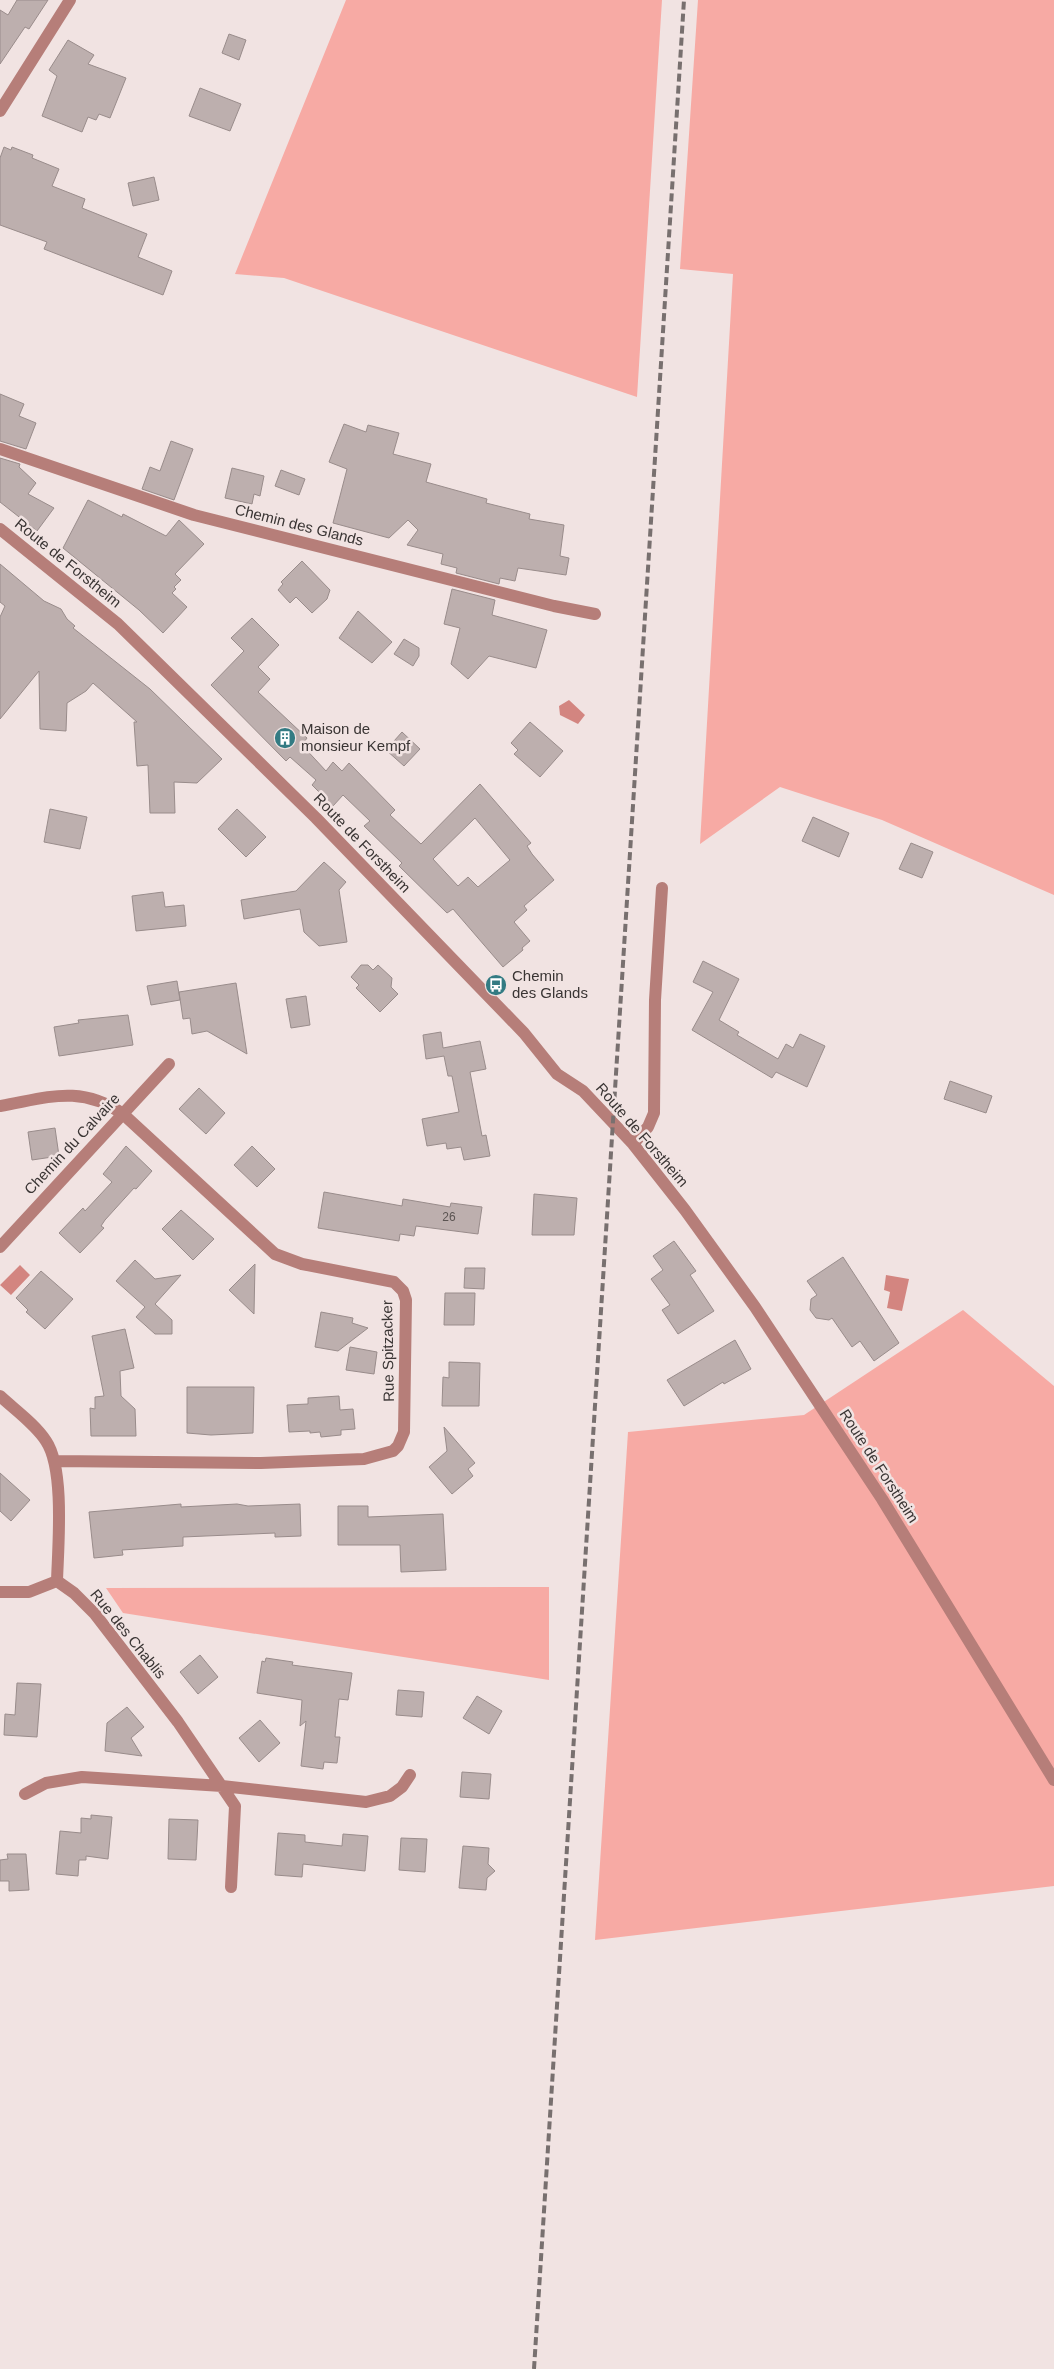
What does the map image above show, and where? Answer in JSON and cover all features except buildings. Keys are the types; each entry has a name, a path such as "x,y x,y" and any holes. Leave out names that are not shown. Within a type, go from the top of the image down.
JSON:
{"street":[{"path":"0,111 70,0"},
{"name":"Chemin des Glands","path":"0,449 194,515 554,606 595,614"},
{"name":"Route de Forstheim","path":"0,529 125,631 322,825 520,1029 557,1074 583,1091 633,1144 686,1210 755,1307 871,1482 997,1684 1054,1780"},
{"path":"633,1144 648,1127 654,1113 655,1000 662,888"},
{"name":"Chemin du Calvaire","path":"0,1247 169,1064"},
{"name":"Rue Spitzacker","path":"0,1106 77,1095 100,1100 123,1114 275,1254 302,1264 387,1280 399,1286 403,1292 407,1309 404,1432 398,1446 393,1451 364,1459 261,1463 54,1460"},
{"path":"0,1396 42,1435 52,1451 58,1519 57,1581 28,1592 0,1592"},
{"name":"Rue des Chablis","path":"57,1581 74,1593 95,1614 178,1722 235,1806 231,1886"},
{"path":"25,1794 46,1783 66,1778 82,1777 222,1786 366,1802 390,1796 402,1787 410,1774"}],"shaded area":[{"path":"346,0 662,0 637,397 284,278 235,274"},
{"path":"698,0 1054,0 1054,895 882,820 780,787 700,844 733,274 680,269"},
{"path":"569,700 585,715 578,724 560,715 559,706"},
{"path":"20,1265 30,1275 11,1295 0,1285"},
{"path":"886,1275 909,1279 902,1311 887,1308 890,1292 884,1290"},
{"path":"963,1310 1054,1386 1054,1886 595,1940 628,1432 804,1415"},
{"path":"549,1587 549,1680 123,1613 106,1588"}],"railway":[{"path":"534,2369 684,0"}],"place":[{"name":"Maison de monsieur Kempf","path":"285,738"},
{"name":"Chemin des Glands","path":"496,985"}]}
